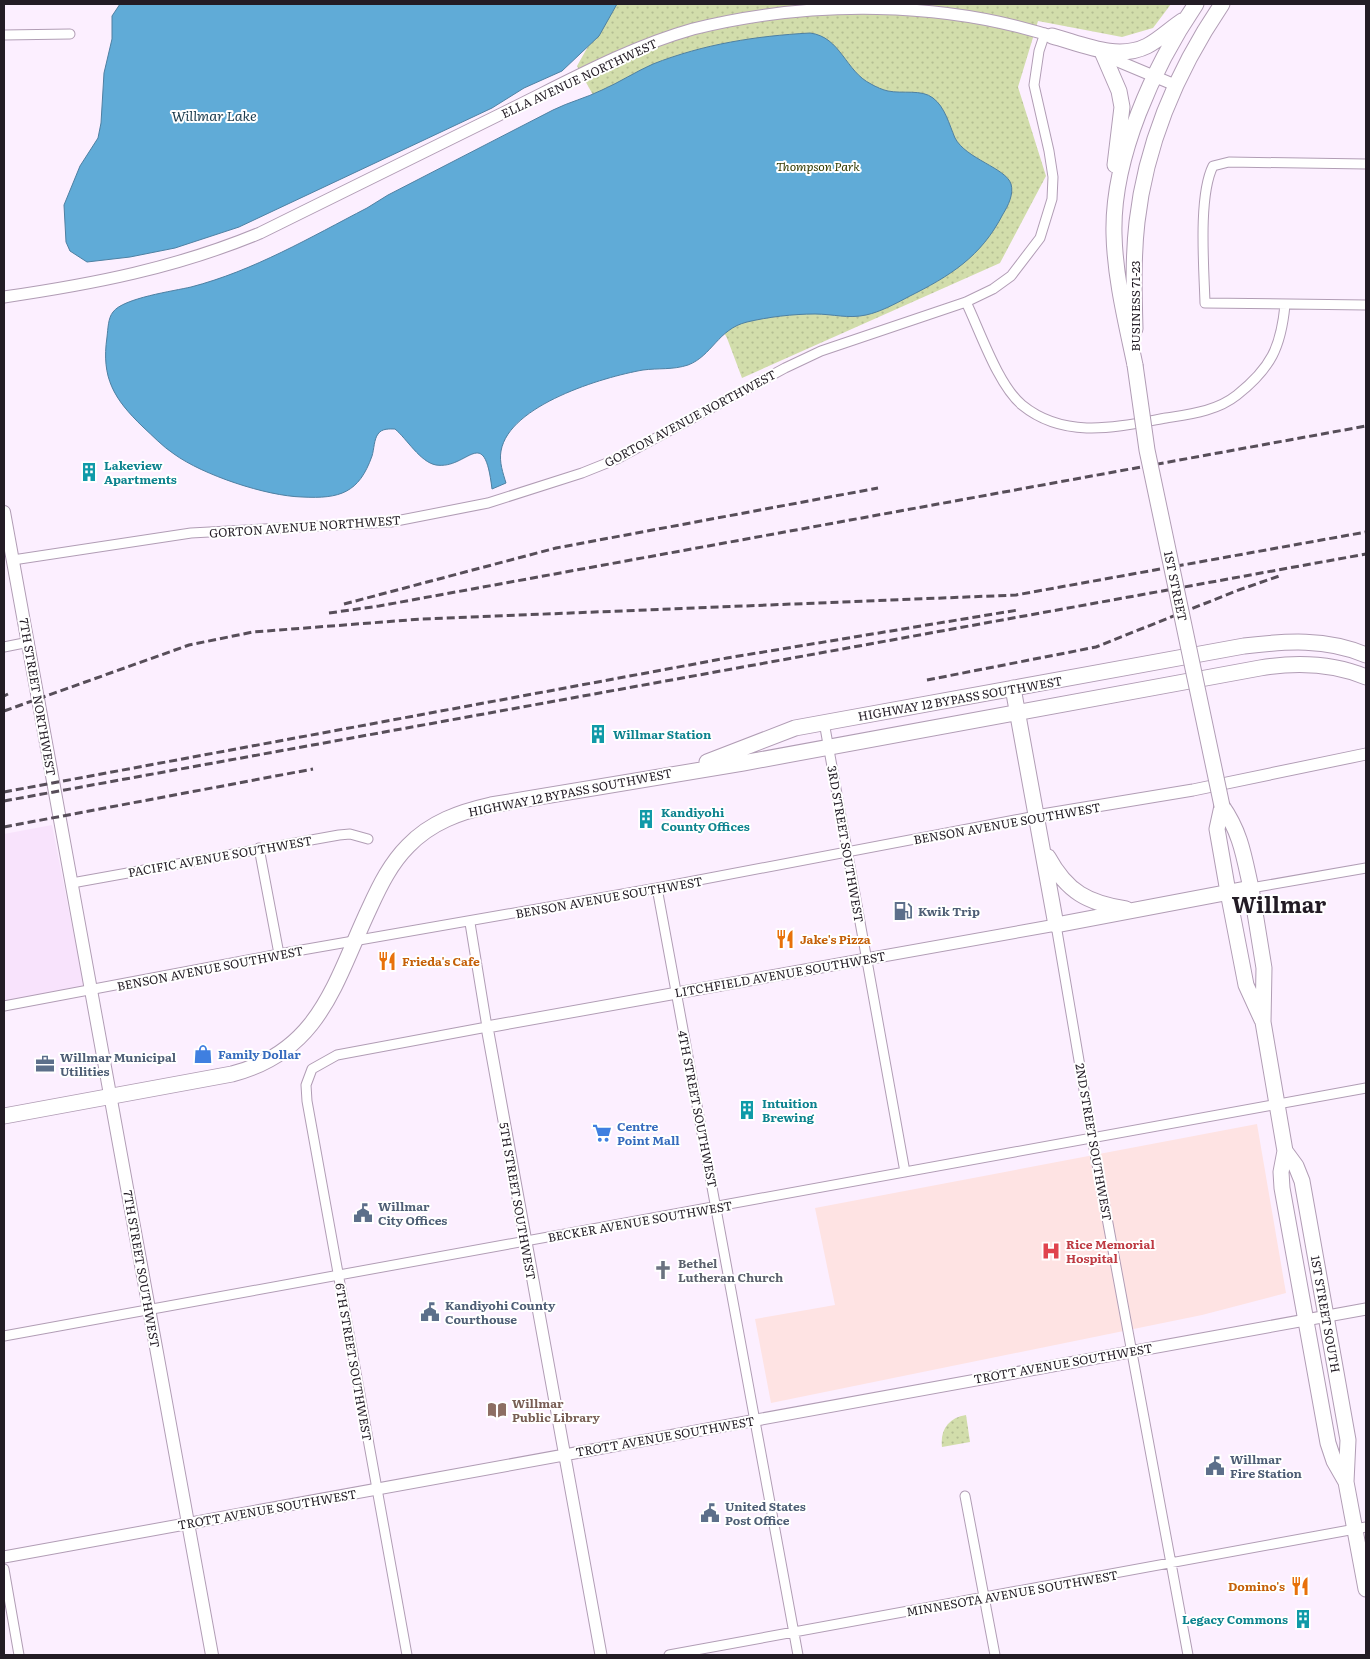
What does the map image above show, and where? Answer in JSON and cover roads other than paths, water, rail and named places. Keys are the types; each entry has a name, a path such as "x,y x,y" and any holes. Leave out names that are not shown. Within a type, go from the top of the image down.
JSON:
{"main road":[{"name":"BUSINESS 71-23","path":"1135,365 1119,287 1114,232 1121,173 1153,76 1196,4"},
{"name":"BUSINESS 71-23","path":"1135,365 1137,222 1145,172 1160,123 1175,85 1196,45 1222,4"},
{"path":"1049,35 1111,52 1135,51 1148,46 1187,18"},
{"path":"1103,54 1119,91 1122,107 1114,181 1114,232"},
{"name":"1ST STREET","path":"1135,365 1148,450 1222,806 1218,837 1228,892"},
{"name":"7TH STREET NORTHWEST","path":"4,512 6,533 29,642 72,883"},
{"name":"HIGHWAY 12 BYPASS SOUTHWEST","path":"682,772 774,735 824,722 1244,646 1288,642 1340,646 1366,655"},
{"name":"HIGHWAY 12 BYPASS SOUTHWEST","path":"111,1096 232,1074 266,1063 280,1055 307,1031 325,1002 379,887 398,857 422,834 445,819 491,805 743,763 1260,668 1298,664 1332,667 1366,677"},
{"name":"2ND STREET SOUTHWEST","path":"1013,688 1056,925"},
{"name":"1ST STREET","path":"1222,806 1235,824 1251,888"},
{"path":"1039,834 1057,873 1076,892 1102,905 1142,910"},
{"name":"7TH STREET SOUTHWEST","path":"72,883 212,1655"},
{"name":"LITCHFIELD AVENUE SOUTHWEST","path":"1056,925 1251,888"},
{"name":"1ST STREET SOUTH","path":"1251,888 1264,968 1263,1022 1285,1151 1282,1188 1328,1443 1334,1461 1346,1482 1360,1528 1366,1589"},
{"name":"1ST STREET SOUTH","path":"1228,892 1246,985 1263,1022"},
{"path":"4,1116 111,1096"},
{"name":"1ST STREET SOUTH","path":"1285,1151 1296,1166 1302,1181 1348,1440 1346,1482"}],"street":[{"name":"ELLA AVENUE NORTHWEST","path":"4,297 126,276 197,258 225,248 260,233 598,66 659,40 723,22 788,12 886,7 954,13 1049,35 1103,54 1175,85"},
{"path":"4,35 70,34"},
{"name":"GORTON AVENUE NORTHWEST","path":"13,560 191,533 391,522 488,503 582,473 617,459 785,368 821,351 966,302 1011,276 1040,238 1047,219 1052,198 1052,177 1049,151 1034,85 1039,51 1049,35"},
{"path":"1366,164 1229,162 1213,166 1208,177 1203,233 1205,303 1366,305"},
{"path":"966,302 1003,381 1020,404 1041,418 1057,424 1105,430 1205,411 1237,396 1267,365 1277,347 1282,333 1285,305"},
{"path":"4,647 29,642"},
{"name":"3RD STREET SOUTHWEST","path":"824,722 905,1172"},
{"name":"BENSON AVENUE SOUTHWEST","path":"4,1006 92,991 279,954 470,923 1036,816 1213,786 1366,754"},
{"name":"PACIFIC AVENUE SOUTHWEST","path":"72,883 259,848 344,835 368,839"},
{"path":"259,848 279,954"},
{"path":"1251,888 1366,868"},
{"name":"4TH STREET SOUTHWEST","path":"657,888 798,1655"},
{"name":"5TH STREET SOUTHWEST","path":"470,923 487,1027 601,1655"},
{"name":"LITCHFIELD AVENUE SOUTHWEST","path":"312,1069 337,1055 675,992 1056,925"},
{"name":"2ND STREET SOUTHWEST","path":"1056,925 1092,1137 1188,1655"},
{"name":"6TH STREET SOUTHWEST","path":"312,1069 306,1085 307,1101 407,1655"},
{"name":"BECKER AVENUE SOUTHWEST","path":"4,1336 1366,1088"},
{"name":"TROTT AVENUE SOUTHWEST","path":"4,1557 1132,1350 1366,1309"},
{"path":"965,1496 995,1655"},
{"name":"MINNESOTA AVENUE SOUTHWEST","path":"669,1655 1360,1528"},
{"path":"4,1569 19,1655"}],"water":[{"name":"Willmar Lake","path":"120,4 617,4 599,36 562,71 524,88 492,108 239,227 175,248 130,257 87,262 70,251 66,242 64,205 80,166 98,138 101,123 104,73 112,39 112,16"},
{"path":"810,33 829,41 862,78 873,85 888,91 918,93 933,98 944,111 955,138 960,145 976,158 1002,173 1011,184 1011,196 1007,207 985,242 974,254 951,273 887,308 859,316 815,314 772,317 747,322 729,330 696,361 688,365 643,370 605,379 560,396 539,407 521,420 508,435 501,451 506,483 492,489 489,469 484,458 479,453 447,465 436,465 425,460 400,433 395,429 391,429 384,430 378,434 367,468 354,486 346,491 327,497 287,496 271,493 218,477 186,462 158,441 133,417 117,397 108,376 106,351 110,317 119,307 138,299 214,280 259,263 303,242 388,195 553,110 596,93 653,64 691,51 730,42"}],"railway":[{"path":"329,613 379,606 1366,426"},
{"path":"344,604 556,548 878,488"},
{"path":"4,711 189,645 253,632 422,619 1016,595 1366,532"},
{"path":"4,801 1366,554"},
{"path":"927,680 1096,647 1236,591 1282,575"},
{"path":"4,792 727,658 1018,610"},
{"path":"4,696 8,694"},
{"path":"4,827 313,769"}],"place":[{"name":"Lakeview Apartments","path":"89,472"},
{"name":"Willmar Station","path":"598,734"},
{"name":"Kandiyohi County Offices","path":"646,819"},
{"name":"Kwik Trip","path":"903,911"},
{"name":"Jake's Pizza","path":"785,939"},
{"name":"Frieda's Cafe","path":"387,961"},
{"name":"Family Dollar","path":"203,1054"},
{"name":"Willmar Municipal Utilities","path":"45,1064"},
{"name":"Intuition Brewing","path":"747,1110"},
{"name":"Centre Point Mall","path":"602,1133"},
{"name":"Willmar City Offices","path":"363,1213"},
{"name":"Rice Memorial Hospital","path":"1051,1251"},
{"name":"Bethel Lutheran Church","path":"663,1270"},
{"name":"Kandiyohi County Courthouse","path":"430,1312"},
{"name":"Willmar Public Library","path":"497,1410"},
{"name":"Willmar Fire Station","path":"1215,1466"},
{"name":"United States Post Office","path":"710,1513"},
{"name":"Domino's","path":"1300,1586"},
{"name":"Legacy Commons","path":"1303,1619"}],"district":[{"name":"Willmar","path":"1279,903"}],"park label":[{"name":"Thompson Park","path":"818,166"}]}
